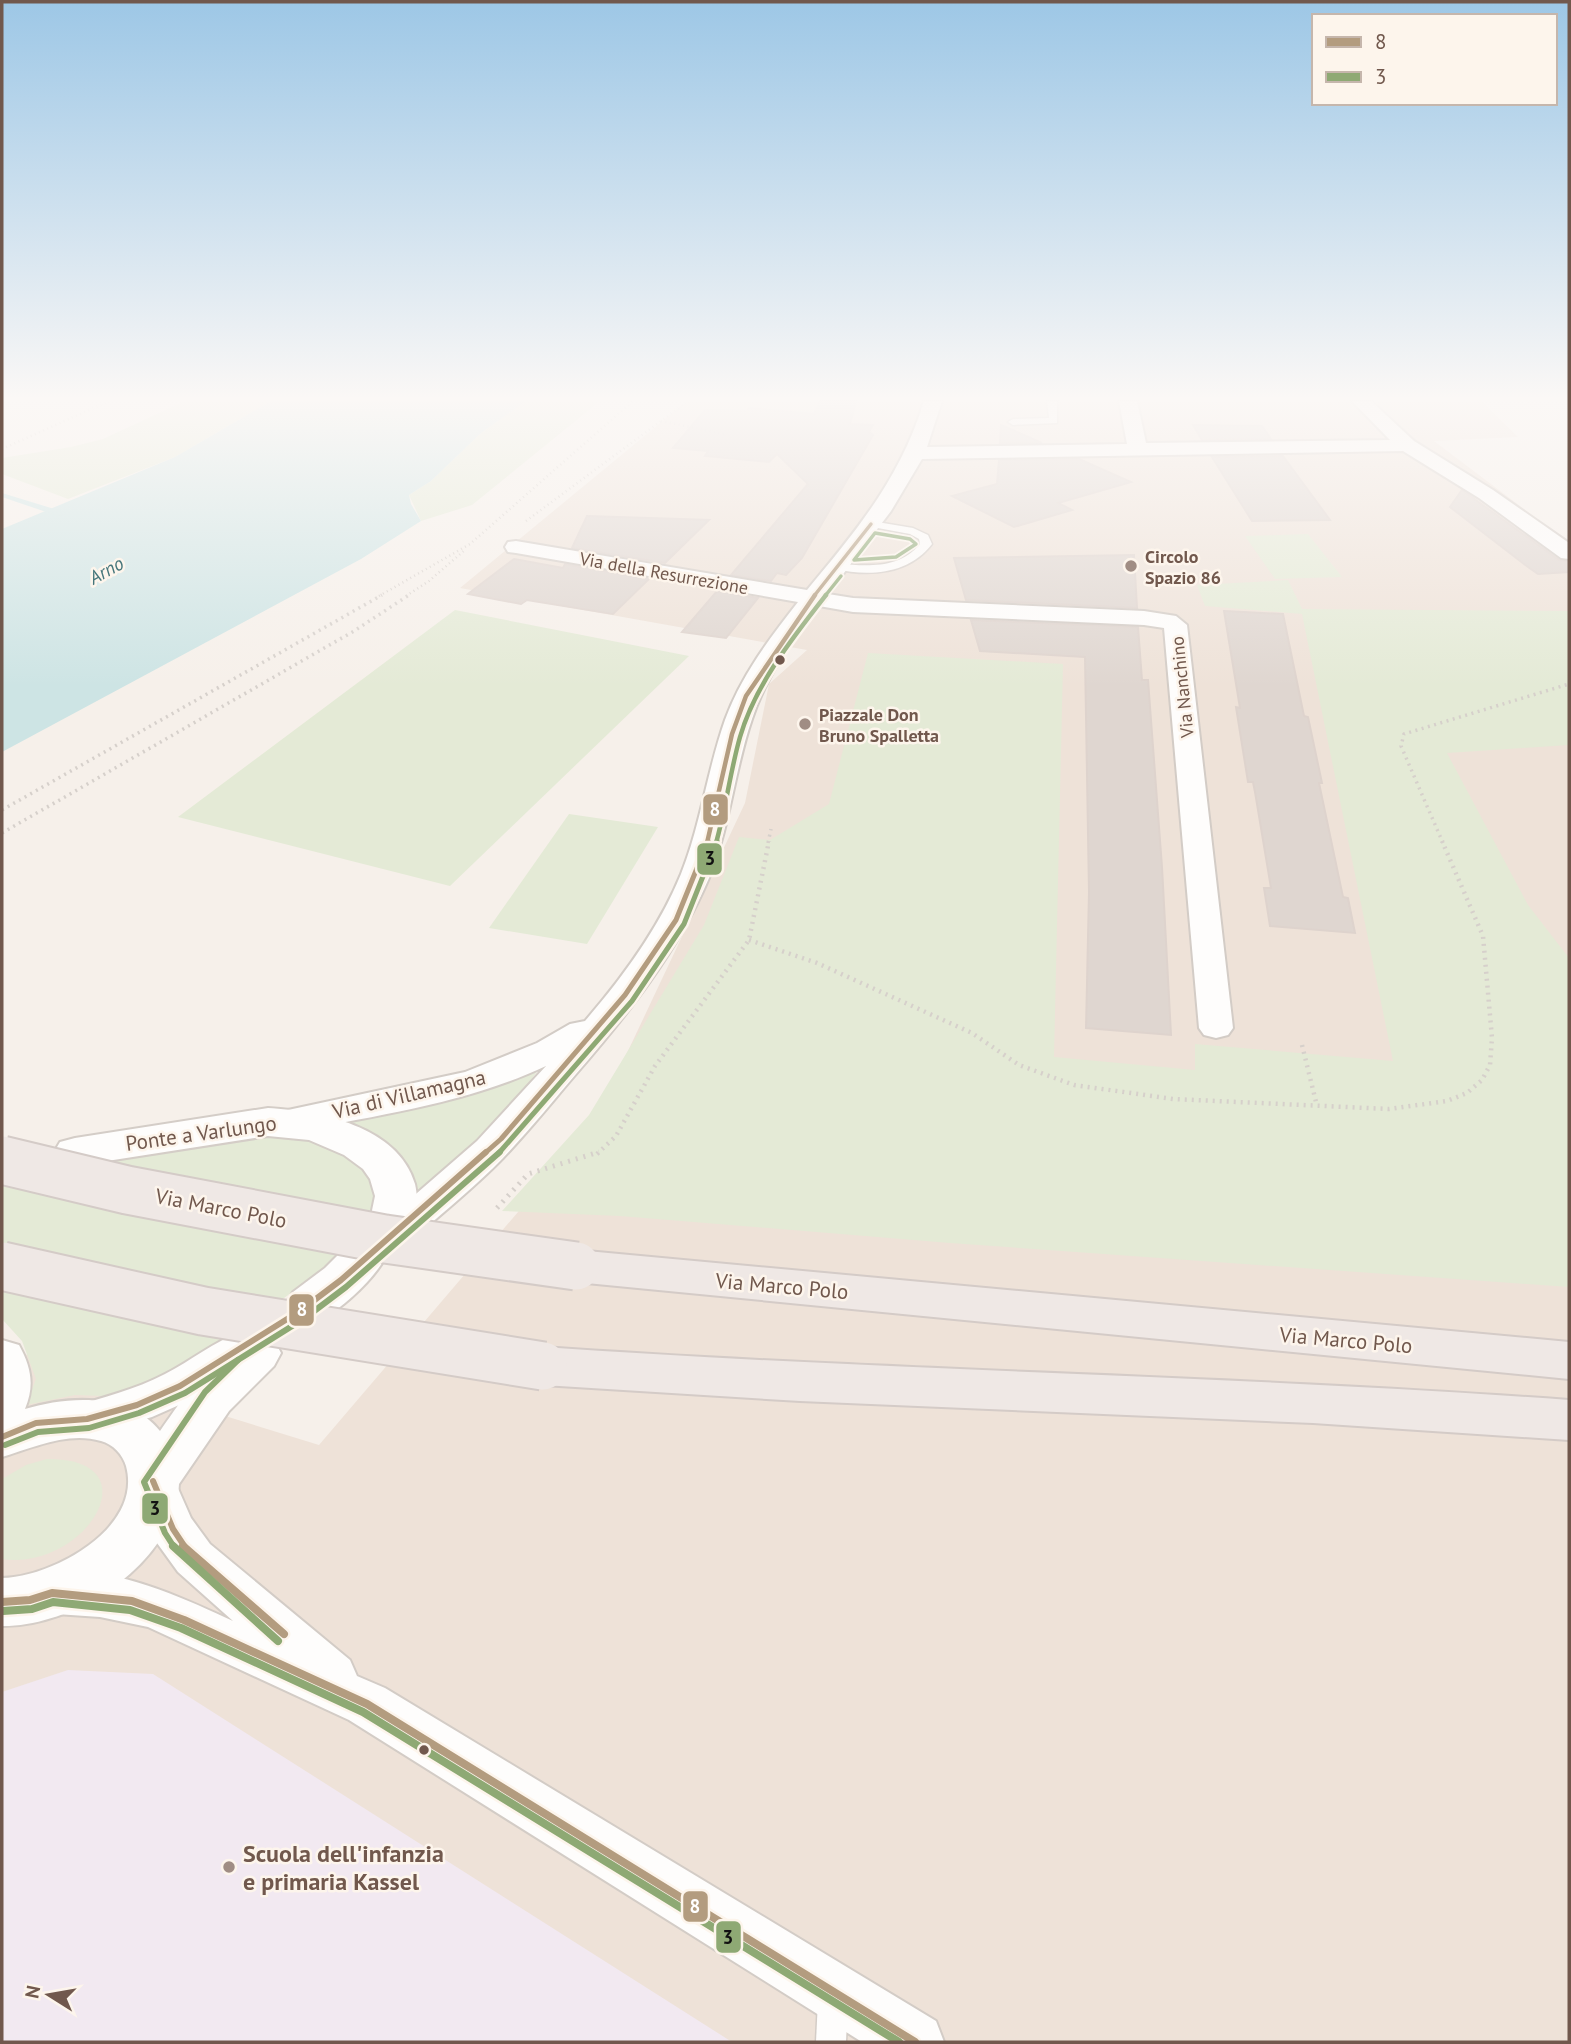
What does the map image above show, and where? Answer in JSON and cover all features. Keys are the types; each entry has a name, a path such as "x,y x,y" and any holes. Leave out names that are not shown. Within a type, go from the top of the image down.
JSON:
{"highway":[{"name":"Via Marco Polo","path":"2,1160 127,1190 385,1239 576,1266 1569,1361"},
{"path":"2,1266 145,1301 370,1340 543,1366 688,1378 1173,1396 1569,1420"}],"street":[{"name":"Via di Villamagna","path":"400,1222 501,1139 591,1036 656,953 676,920 701,861 709,838 732,734 746,696 768,660 839,567 888,496"},
{"path":"1489,496 1569,553"},
{"name":"Via della Resurrezione","path":"516,547 813,598"},
{"name":"Via Nanchino","path":"813,598 853,605 1156,618 1175,625 1216,1028"},
{"name":"Via di Villamagna","path":"287,1121 456,1086 537,1058 593,1022 656,953"},
{"name":"Ponte a Varlungo","path":"75,1152 250,1124 287,1121 338,1134 369,1152 393,1181 400,1222"},
{"path":"2,1437 36,1423 87,1419 137,1405 250,1350"},
{"path":"153,1481 212,1397 250,1350"},
{"path":"2,1358 8,1372 8,1385 2,1405"},
{"path":"16,1601 85,1578 104,1566 131,1539 148,1508 153,1481 152,1466 140,1443 117,1427 87,1419"},
{"path":"153,1481 173,1530 194,1558 367,1704 832,2017 915,2042"},
{"path":"16,1601 111,1598 155,1608 367,1704"}],"lane":[{"path":"839,567 891,568 916,555 926,544 924,537 913,531 870,524"}],"path":[{"path":"2,833 264,685 388,610 429,581 524,496"},
{"path":"521,524 558,496"},
{"path":"2,810 470,544 481,544"},
{"path":"748,940 817,963 972,1034 1020,1065 1074,1085 1173,1099 1317,1106 1389,1109 1420,1107 1447,1101 1467,1093 1482,1080 1490,1065 1492,1038 1483,936 1401,746 1400,738 1404,733 1415,729 1569,684"},
{"path":"1302,1045 1317,1106"}],"shaded area":[{"path":"571,496 1507,496 1569,543 1569,2042 2,2042 2,1347 319,1445 594,1123 745,803 769,684 807,650 460,588"},
{"name":"Scuola dell'infanzia e primaria Kassel","path":"68,1670 153,1674 732,2042 2,2042 2,1692"}],"green space":[{"path":"410,496 483,496 472,505 421,521"},
{"path":"1308,534 1342,577 1275,579 1245,536"},
{"path":"1288,580 1302,609 1569,611 1569,745 1447,753 1528,905 1569,958 1569,1287 950,1243 620,1216 502,1211 589,1115 704,925 739,837 770,840 829,804 868,653 1063,664 1054,1057 1195,1070 1195,1044 1393,1061 1302,614 1205,606 1197,585"},
{"path":"455,610 689,656 450,886 178,817"},
{"path":"569,814 658,827 587,944 489,928"},
{"path":"541,1066 503,1119 418,1204 387,1149 366,1133 332,1119 448,1101 500,1085"},
{"path":"243,1135 287,1136 321,1142 359,1160 375,1183 384,1204 373,1226 326,1267 191,1367 131,1397 75,1395 26,1405 36,1379 22,1341 2,1319 2,1169"},
{"path":"47,1459 80,1464 97,1476 102,1493 96,1513 82,1532 60,1548 32,1558 2,1559 2,1479 26,1465"}],"water":[{"name":"Arno","path":"80,496 409,496 421,521 361,559 2,752 2,529"}],"building":[{"path":"798,496 838,496 802,558 786,575 777,573 771,581 731,575"},
{"path":"953,496 1081,496 1058,503 1072,510 1014,527"},
{"path":"1237,496 1313,496 1330,520 1252,521"},
{"path":"1457,496 1471,496 1559,560 1569,561 1569,572 1538,574 1450,507"},
{"path":"587,516 709,520 665,563 572,548"},
{"path":"1134,555 1137,608 966,600 954,558"},
{"path":"514,559 563,568 565,564 649,579 613,614 527,600 521,604 468,594"},
{"path":"717,591 758,598 726,638 682,632"},
{"path":"1224,611 1283,614 1304,716 1308,717 1322,783 1319,783 1343,897 1348,898 1355,933 1270,926 1264,888 1271,888 1253,782 1248,782 1236,707 1240,708"},
{"path":"971,620 1138,627 1142,680 1148,680 1171,1035 1086,1028 1089,892 1085,657 980,651"}],"waterway":[{"path":"6,496 61,514"}],"transit line":[{"name":"8","path":"2,1437 36,1423 87,1419 137,1405 180,1386 300,1311 341,1280 501,1139 625,995 676,920 709,838 732,734 746,696 797,618 871,524"},
{"name":"3","path":"875,533 910,539 916,544 896,557 854,560 875,533"},
{"name":"3","path":"5,1445 38,1432 89,1428 139,1413 185,1393 305,1318 346,1287 508,1145 632,1001 684,924 717,841 740,736 754,700 804,623 841,576"},
{"name":"3","path":"238,1360 205,1392 144,1482 165,1533 177,1552 278,1641"},
{"name":"8","path":"153,1481 173,1529 184,1547 284,1634"},
{"name":"8","path":"2,1602 30,1600 52,1593 132,1601 184,1620 367,1704 915,2042"},
{"name":"3","path":"3,1611 32,1609 53,1602 130,1610 181,1628 363,1712 899,2042"}],"place":[{"name":"Circolo Spazio 86","path":"1131,566"},
{"name":"Piazzale Don Bruno Spalletta","path":"805,724"},
{"name":"Scuola dell'infanzia e primaria Kassel","path":"229,1867"}]}
